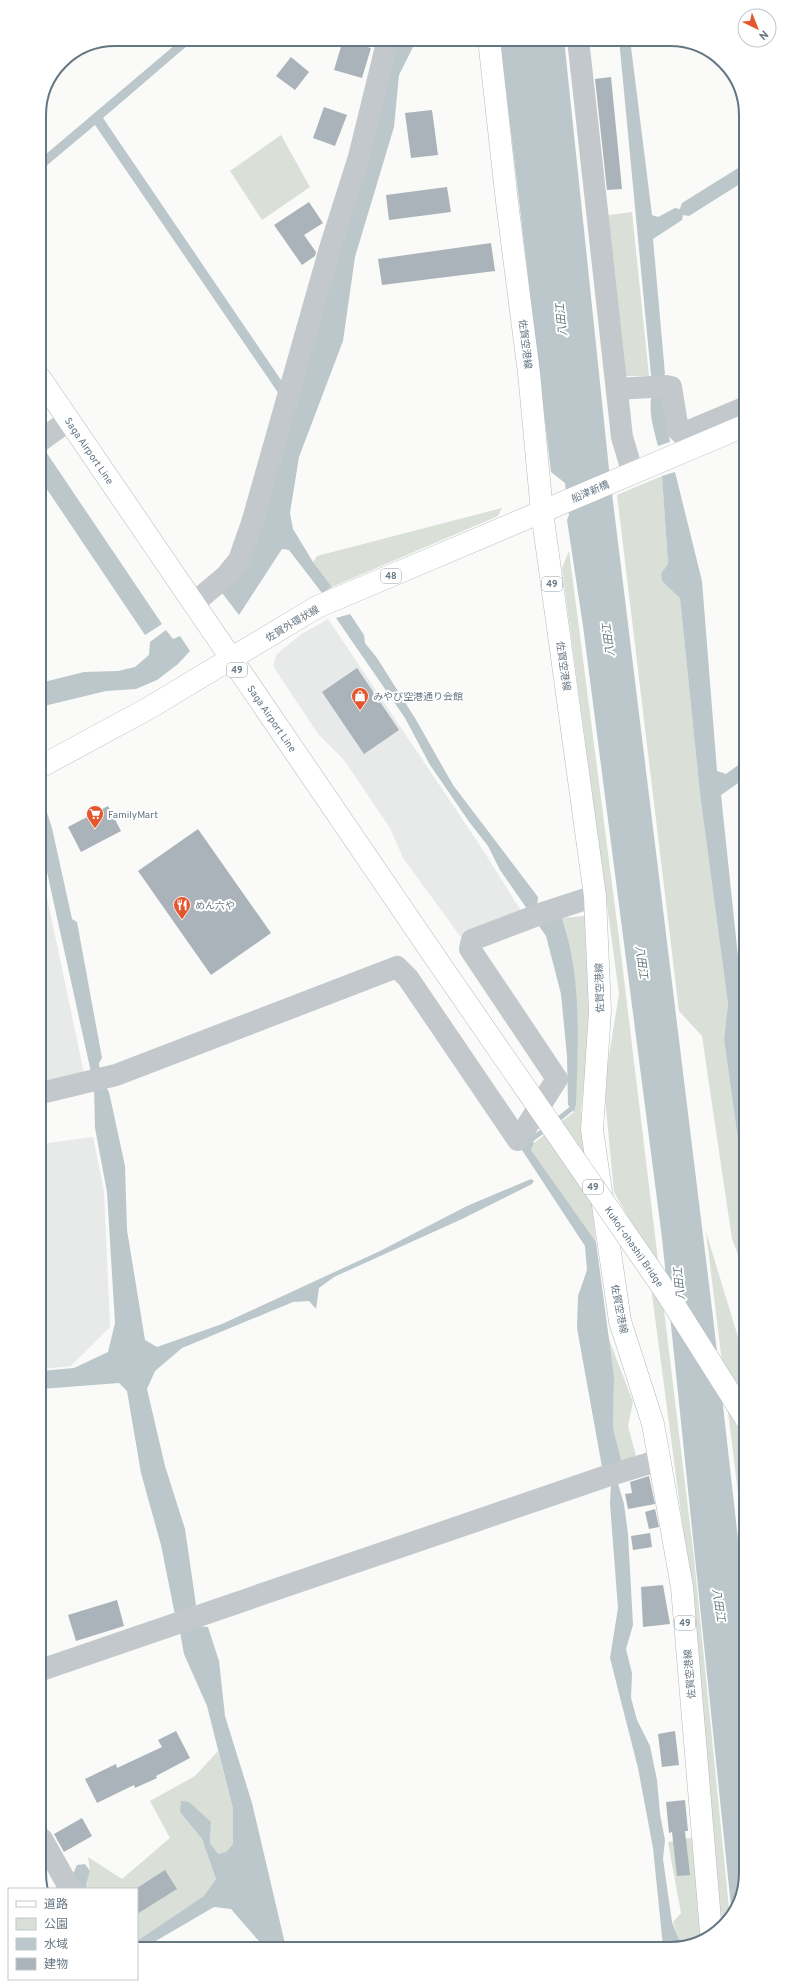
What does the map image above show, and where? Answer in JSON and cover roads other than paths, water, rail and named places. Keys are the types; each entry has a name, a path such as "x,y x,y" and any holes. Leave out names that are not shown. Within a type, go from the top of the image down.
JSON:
{"main road":[{"name":"佐賀空港線","path":"490,46 529,373 550,508 595,896 600,1011 592,1130 620,1321 653,1424 682,1587 711,1929"},
{"name":"Saga Airport Line","path":"46,387 194,603 230,659 437,960"},
{"name":"48","path":"626,471 739,428"},
{"name":"船津新橋","path":"550,508 626,471"},
{"name":"佐賀外環状線","path":"46,764 149,708 317,607 550,508"},
{"name":"Kuko(-ohashi) Bridge","path":"437,960 666,1292 739,1408"}],"street":[{"path":"194,603 226,576 239,560 252,523 329,252 359,157 386,46"},
{"path":"579,46 626,471"},
{"path":"617,389 658,386 671,387 678,430 682,434 739,410"},
{"path":"46,436 69,420"},
{"path":"46,1092 97,1081 397,967 408,978 518,1140 558,1079 470,949 472,940 537,915 595,896"},
{"path":"46,1668 604,1477 660,1460"},
{"path":"46,1846 69,1888"}],"water":[{"path":"174,46 187,46 103,118 283,383 279,394 95,125 46,166 46,154"},
{"path":"395,46 414,46 399,75 394,127 355,257 343,341 299,457 290,513 293,529 313,562 332,587 322,593 289,550 282,549 239,615 222,593"},
{"name":"八田江","path":"501,46 565,46 609,469 713,1317 739,1548 739,1873 738,1886 731,1905 662,1238 583,626 567,520 569,515 565,483 551,472"},
{"path":"620,46 631,46 652,215 658,217 675,208 680,209 682,203 739,167 739,185 689,216 683,215 682,220 653,239 665,374 660,378 670,442 658,446 651,413 651,398 655,379 651,375"},
{"path":"46,452 162,624 145,635 46,488"},
{"path":"675,472 702,581 717,771 726,774 739,765 739,782 721,795 739,966 739,1147 724,1039 728,1004 700,794 680,598 662,581 661,574 668,564 662,476"},
{"path":"350,614 364,635 365,643 377,658 415,718 453,785 538,897 537,909 562,918 573,964 576,987 578,1034 576,1105 574,1112 568,1105 567,1056 561,994 546,936 500,870 488,846 470,823 430,765 405,718 336,618"},
{"path":"166,630 173,639 180,636 190,651 178,664 157,680 136,689 106,691 46,706 46,682 84,672 118,671 135,667 149,655 150,642"},
{"path":"46,809 52,828 72,919 77,922 102,1058 99,1063 101,1080 109,1092 125,1166 127,1230 145,1340 157,1347 222,1324 380,1251 467,1206 531,1179 534,1181 532,1184 462,1219 334,1277 319,1288 316,1309 309,1301 293,1302 182,1348 155,1371 147,1389 165,1466 185,1529 196,1605 175,1615 161,1545 141,1473 127,1391 119,1383 46,1389 46,1371 74,1368 108,1352 115,1323 107,1192 95,1128 94,1086 46,867"},
{"path":"529,1136 534,1143 531,1150 596,1242 614,1377 613,1428 622,1463 616,1477 624,1504 628,1534 633,1625 626,1649 632,1673 631,1698 637,1720 650,1746 657,1780 660,1814 665,1840 663,1859 672,1922 679,1941 663,1942 653,1848 638,1768 610,1658 618,1608 610,1504 611,1483 602,1467 577,1328 578,1296 587,1270 585,1246 518,1144"},
{"path":"193,1626 208,1627 219,1661 225,1716 252,1803 285,1942 260,1942 231,1909 214,1907 154,1942 138,1942 138,1940 204,1896 216,1879 202,1839 180,1812 181,1801 189,1802 211,1822 210,1843 218,1854 226,1852 233,1844 233,1809 207,1706 184,1654 180,1632"},
{"path":"85,1864 90,1871 86,1885 87,1888 80,1888 73,1874 77,1865"}],"waterway":[{"path":"555,1122 571,1109"},
{"path":"532,1139 547,1128"}],"place":[{"name":"みやび空港通り会館","path":"360,711"},
{"name":"FamilyMart","path":"95,829"},
{"name":"めん六や","path":"182,920"}]}
